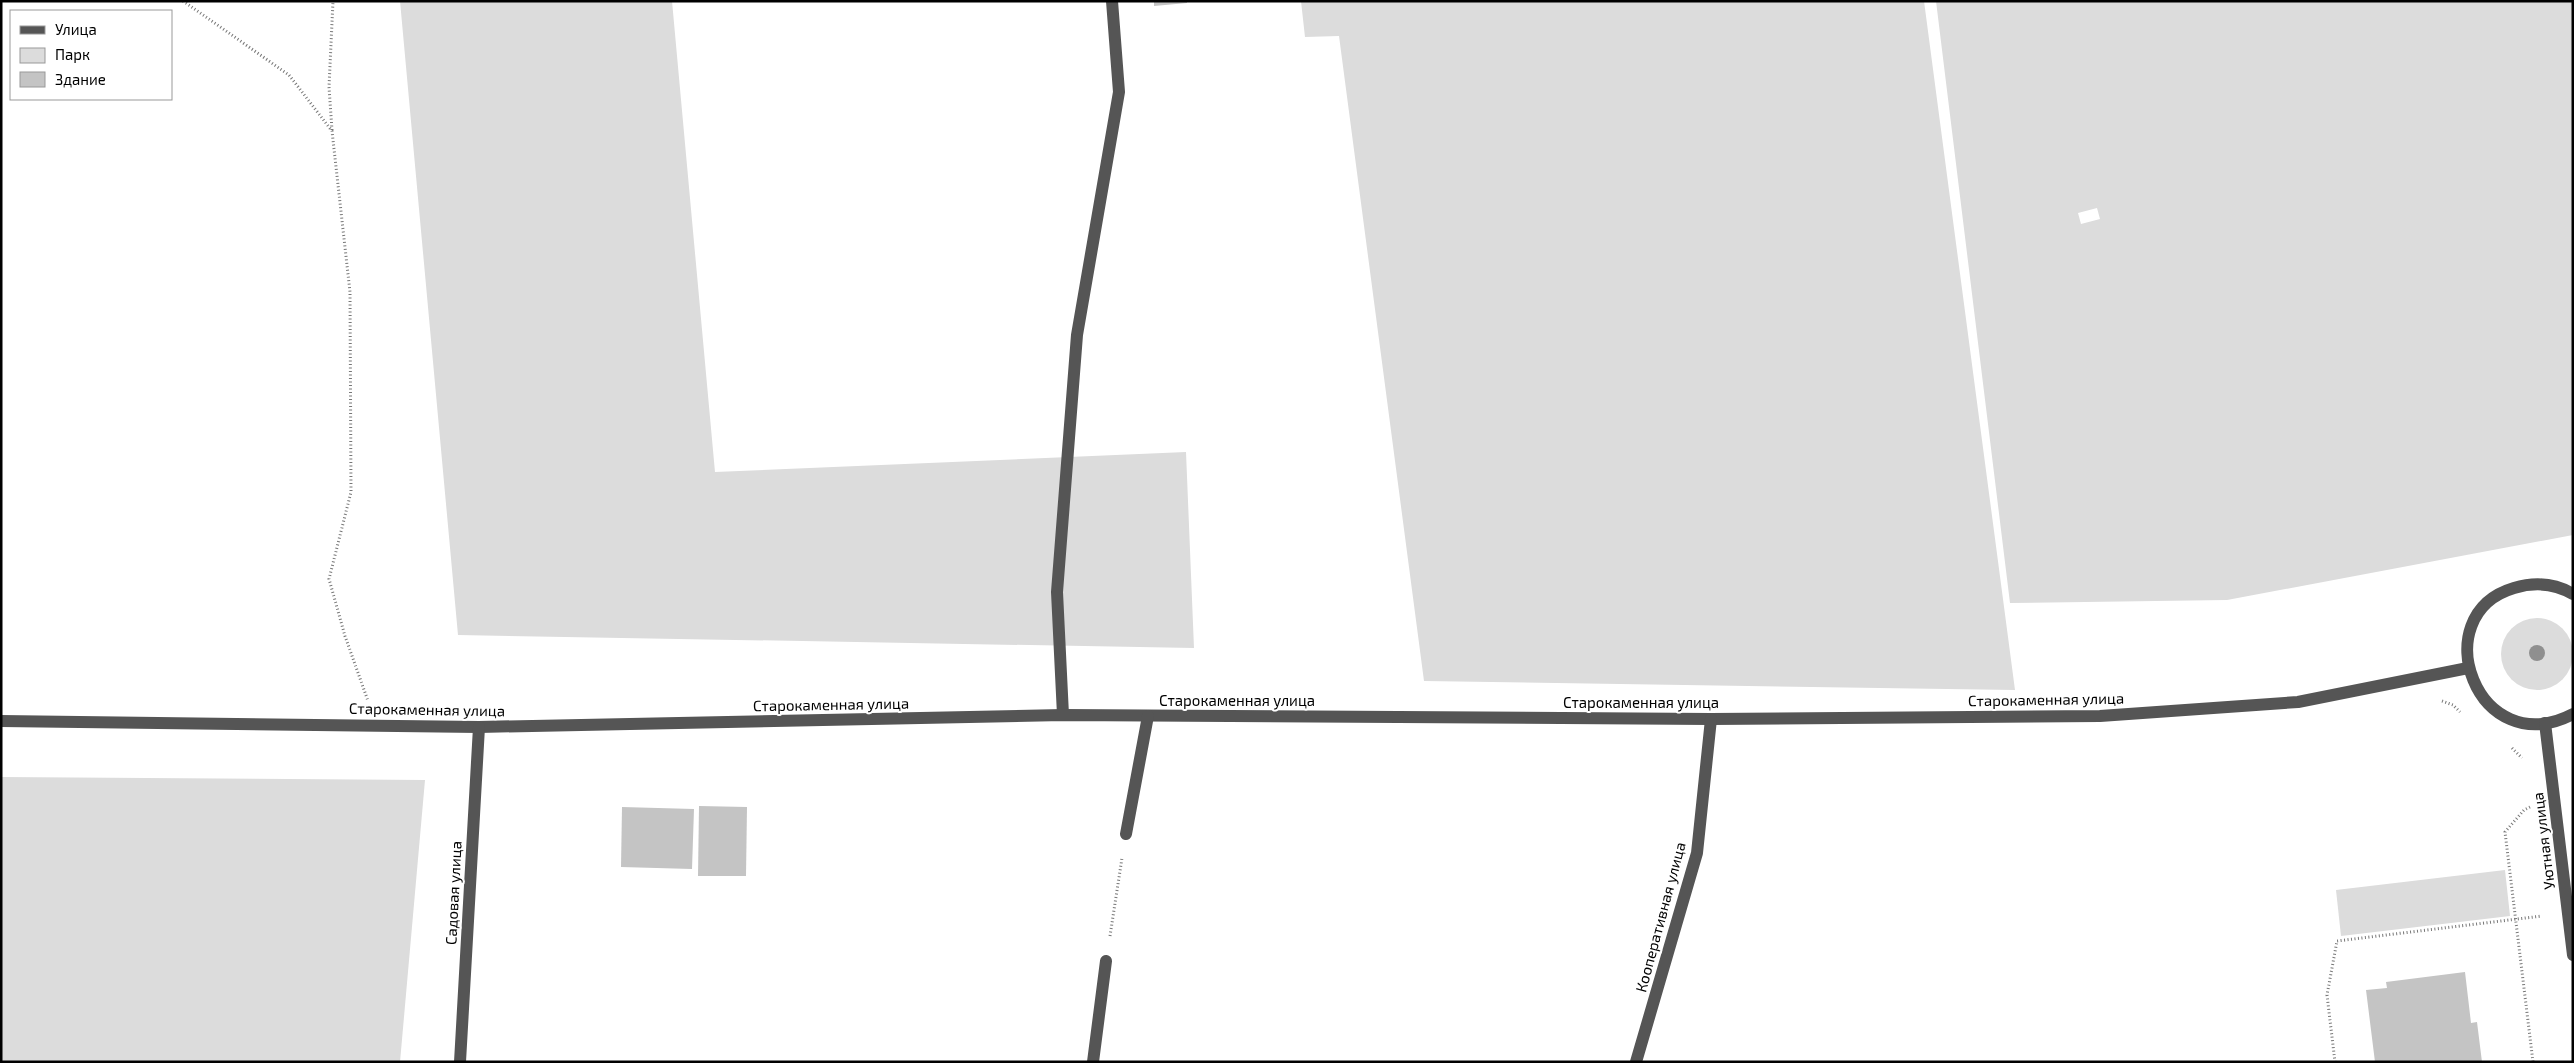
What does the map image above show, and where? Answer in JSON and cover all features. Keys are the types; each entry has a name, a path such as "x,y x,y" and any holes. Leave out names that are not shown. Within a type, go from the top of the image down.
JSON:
{"street":[{"path":"1063,715 1056,592 1077,335 1119,92 1112,1"},
{"path":"2573,594 2550,585 2536,584 2510,589 2498,596 2478,615 2472,627 2466,654 2468,668 2479,693 2498,712 2523,723 2545,723 2573,714"},
{"name":"Старокаменная улица","path":"1,721 479,727 1063,715 1711,719 2100,716 2298,702 2468,668"},
{"path":"1126,834 1148,716"},
{"name":"Кооперативная улица","path":"1636,1062 1697,853 1711,719"},
{"name":"Уютная улица","path":"2545,723 2573,955"},
{"name":"Садовая улица","path":"460,1062 479,727"},
{"path":"1093,1062 1106,961"}],"path":[{"path":"183,1 194,6 290,75 332,131"},
{"path":"333,1 329,87 350,292 351,492 329,579 345,636 376,725"},
{"path":"2434,698 2453,705 2464,716"},
{"path":"2509,746 2525,762"},
{"path":"2532,806 2534,815"},
{"path":"2505,832 2533,1062"},
{"path":"1106,961 1126,834"},
{"path":"2335,1062 2327,994 2337,941 2568,913"}],"green space":[{"path":"400,1 672,1 715,472 1186,452 1194,648 458,635"},
{"path":"1301,1 1924,1 2015,690 1424,681 1339,36 1305,37"},
{"path":"1936,1 2573,1 2573,535 2227,600 2010,603","holes":["2097,208 2100,219 2081,224 2078,213"]},
{"path":"2537,618 2557,624 2567,634 2573,654 2567,674 2557,684 2537,690 2517,684 2507,674 2501,654 2507,634 2517,624"},
{"path":"1,777 425,780 400,1062 1,1062"},
{"path":"2505,870 2510,916 2341,936 2336,890"}],"building":[{"path":"1154,1 1187,1 1187,3 1154,6"},
{"path":"699,806 747,807 746,876 698,876"},
{"path":"622,807 694,809 692,869 621,867"},
{"path":"2465,972 2471,1023 2477,1022 2482,1062 2375,1062 2366,990 2387,988 2386,982"}]}
